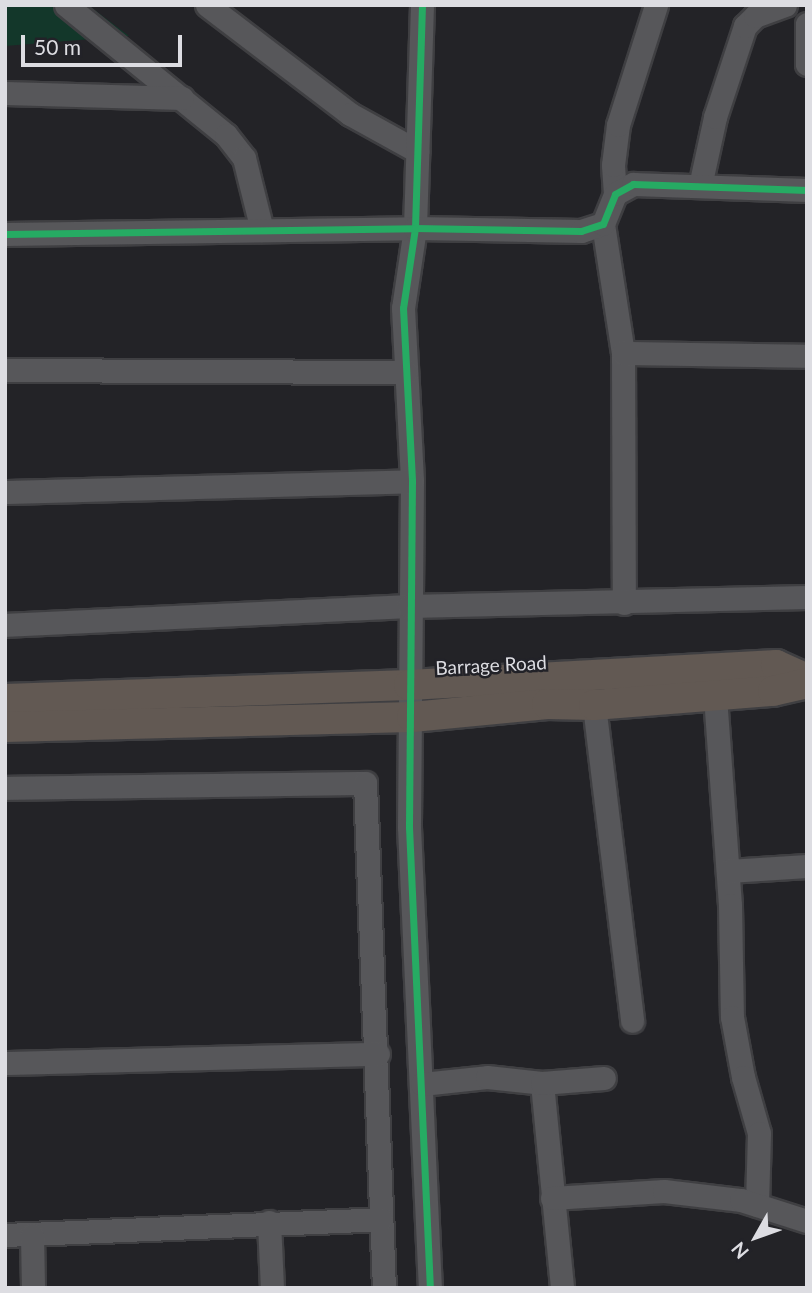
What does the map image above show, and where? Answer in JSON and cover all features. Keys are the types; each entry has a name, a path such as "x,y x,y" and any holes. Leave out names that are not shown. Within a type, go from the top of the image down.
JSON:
{"main road":[{"name":"Barrage Road","path":"5,699 410,685 776,665 807,681"},
{"name":"Barrage Road","path":"5,727 412,717 547,704 594,705 773,691 807,681"}],"street":[{"path":"66,5 226,135 244,158 262,230"},
{"path":"206,5 350,114 417,151"},
{"path":"422,5 415,228 403,308 412,481 409,827 430,1288"},
{"path":"624,603 623,353 603,224 615,194 613,164 618,125 656,5"},
{"path":"699,186 715,117 745,26 755,16 785,5"},
{"path":"807,24 807,64"},
{"path":"5,93 182,98"},
{"path":"615,194 633,184 807,190"},
{"path":"5,234 415,228 581,231 603,224"},
{"path":"623,353 807,356"},
{"path":"5,370 406,372"},
{"path":"5,492 412,481"},
{"path":"5,625 409,606 807,597"},
{"path":"715,696 728,871 732,1017 743,1077 759,1133 757,1205"},
{"path":"594,705 632,1021"},
{"path":"5,788 365,783 378,1054 384,1288"},
{"path":"728,871 807,866"},
{"path":"5,1063 378,1054"},
{"path":"422,1084 487,1077 542,1083 604,1078"},
{"path":"542,1083 562,1288"},
{"path":"552,1198 664,1191 741,1200 807,1221"},
{"path":"5,1235 381,1219"},
{"path":"269,1222 272,1288"},
{"path":"32,1235 33,1288"}],"green space":[{"path":"5,5 88,5 129,36 5,46"}],"cycle path":[{"path":"422,5 415,228 403,308 412,481 409,827 430,1288"},
{"path":"5,234 415,228 581,231 603,224 615,194 633,184 807,190"}]}
